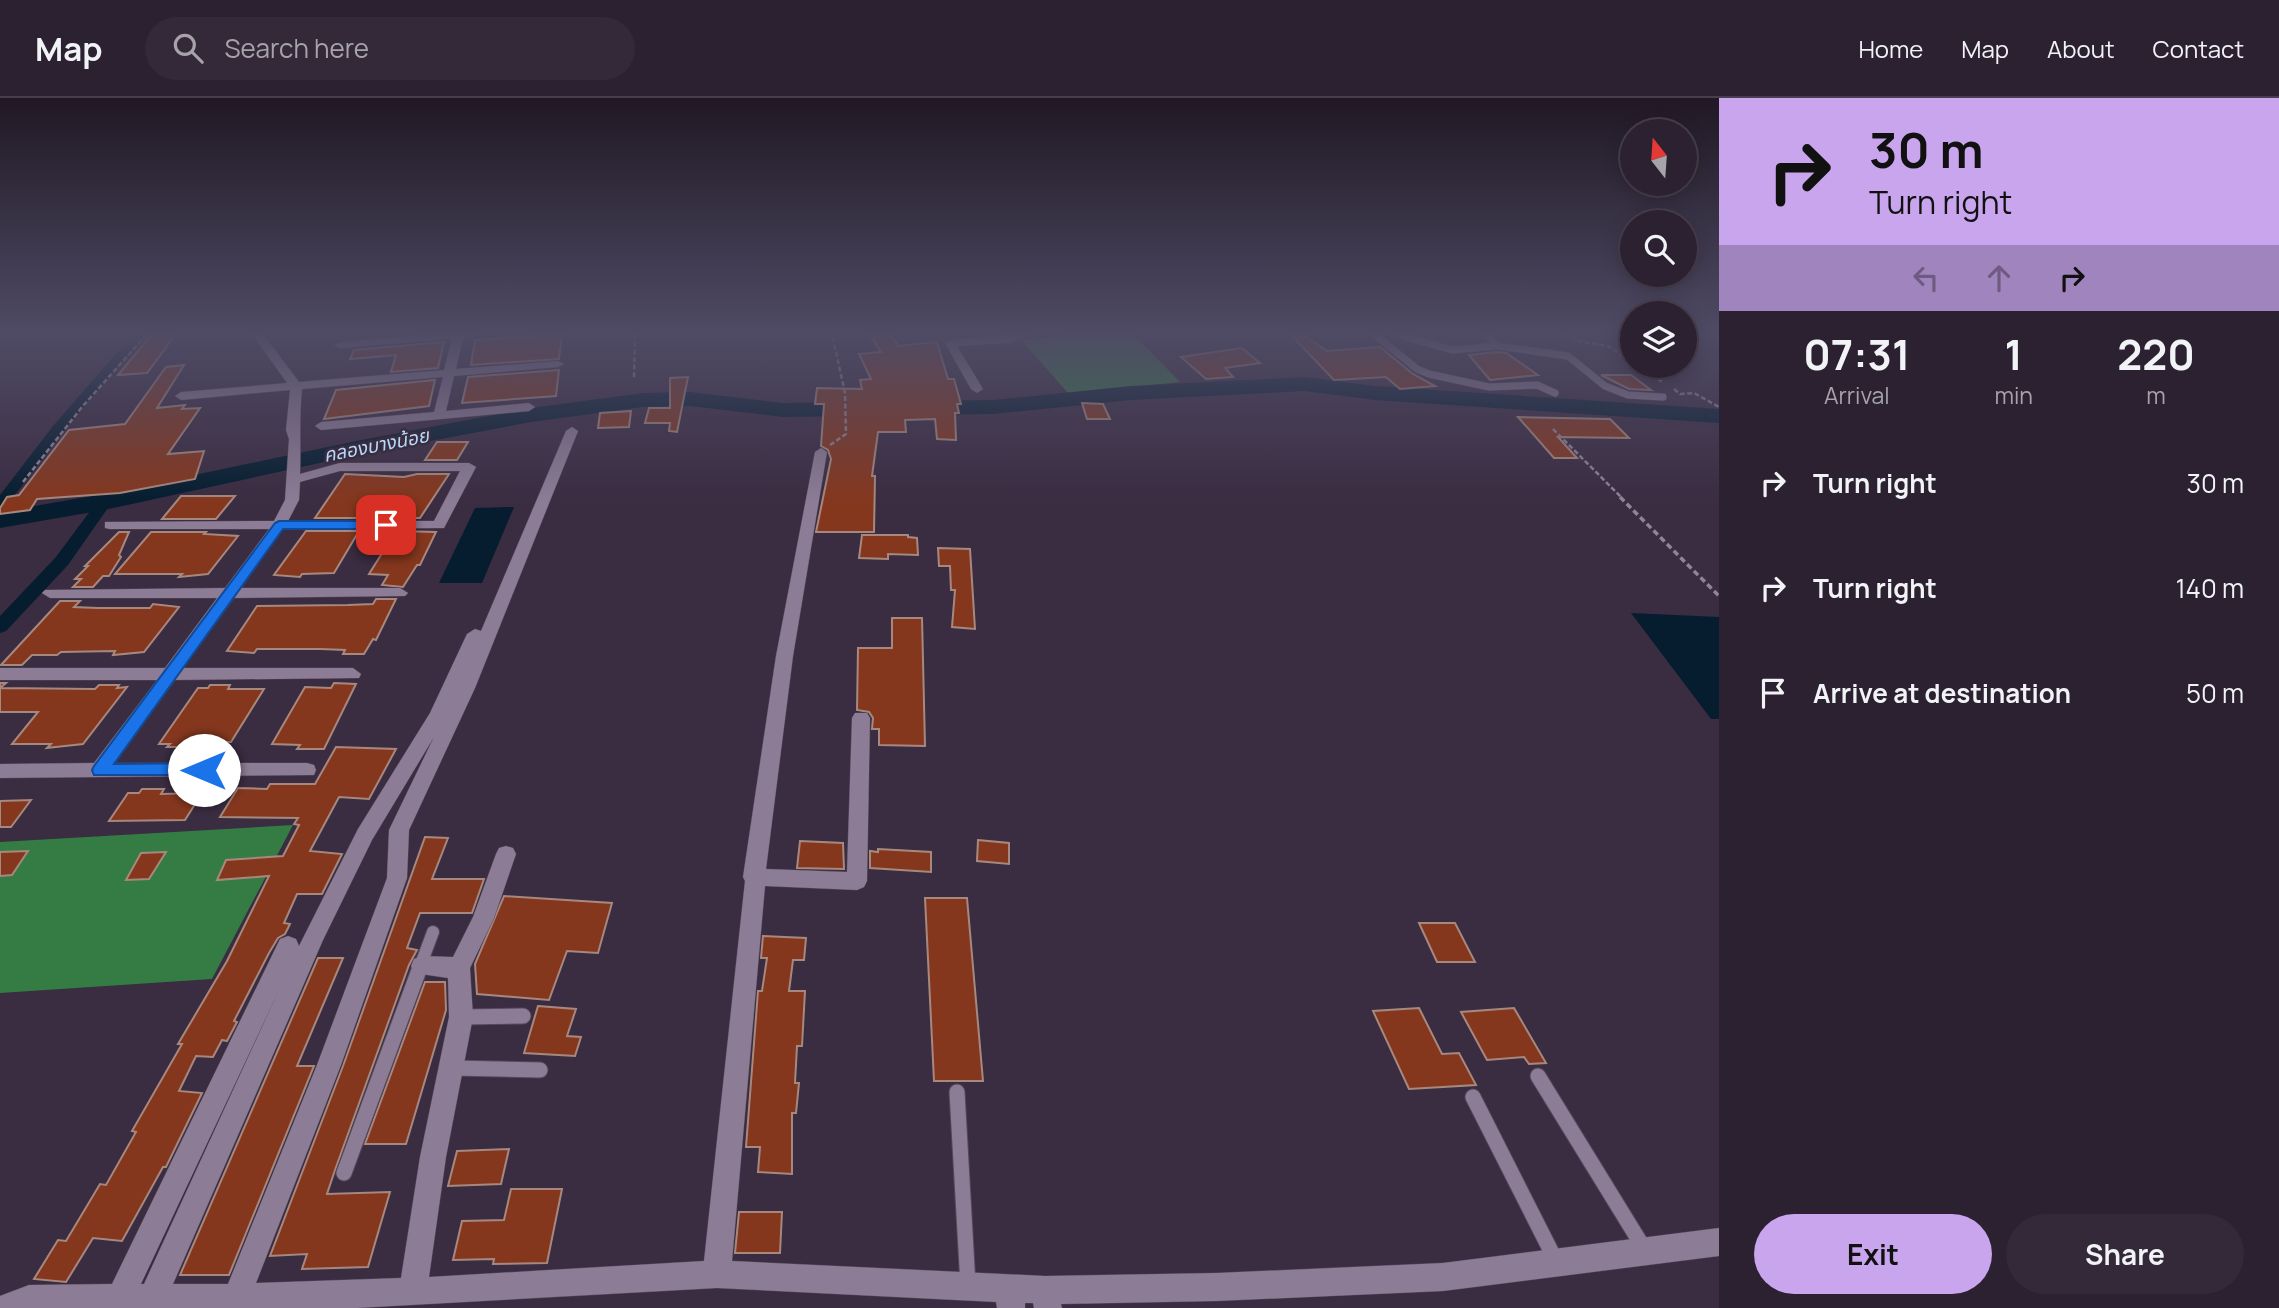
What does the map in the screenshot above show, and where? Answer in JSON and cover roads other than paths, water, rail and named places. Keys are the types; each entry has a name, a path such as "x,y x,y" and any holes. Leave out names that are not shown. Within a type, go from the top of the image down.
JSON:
{"street":[{"path":"181,396 252,390"},
{"path":"100,770 279,525 292,500 295,439 292,430 296,390"},
{"path":"439,416 445,390"},
{"path":"321,426 529,407"},
{"path":"236,1298 329,1065 397,878 399,830 466,688 572,431"},
{"path":"717,1274 753,877 801,547 821,452"},
{"path":"110,525 439,525 469,467 340,467 293,480"},
{"path":"50,593 400,593"},
{"path":"152,1298 320,925 365,835 438,715 475,634"},
{"path":"0,674 353,674"},
{"path":"753,877 857,881 861,718"},
{"path":"0,771 307,770"},
{"path":"413,1292 433,1157 453,1068 461,1017 459,968 482,918 506,854"},
{"path":"120,1299 288,946"},
{"path":"422,966 459,968"},
{"path":"5,1308 29,1299 236,1298 413,1292 717,1274 968,1285 1010,1297 1047,1299 1205,1287 1443,1277 1719,1242"}],"lane":[{"path":"1549,390 1555,393"},
{"path":"1617,390 1629,395 1663,397"},
{"path":"344,1173 433,932"},
{"path":"461,1017 523,1016"},
{"path":"453,1068 540,1070"},
{"path":"1538,1076 1646,1252"},
{"path":"957,1092 968,1285"},
{"path":"1473,1097 1556,1261"}],"water":[{"path":"514,507 482,583 439,583 475,508"},
{"path":"1631,613 1719,617 1719,719 1711,719"}],"waterway":[{"path":"0,505 91,390"},
{"name":"คลองบางน้อย","path":"0,520 104,502 361,447 531,415 643,400 690,399 783,410 902,409 993,407 1180,390"},
{"name":"คลองบางน้อย","path":"1355,390 1719,416"},
{"path":"0,627 62,561 104,502"}]}
